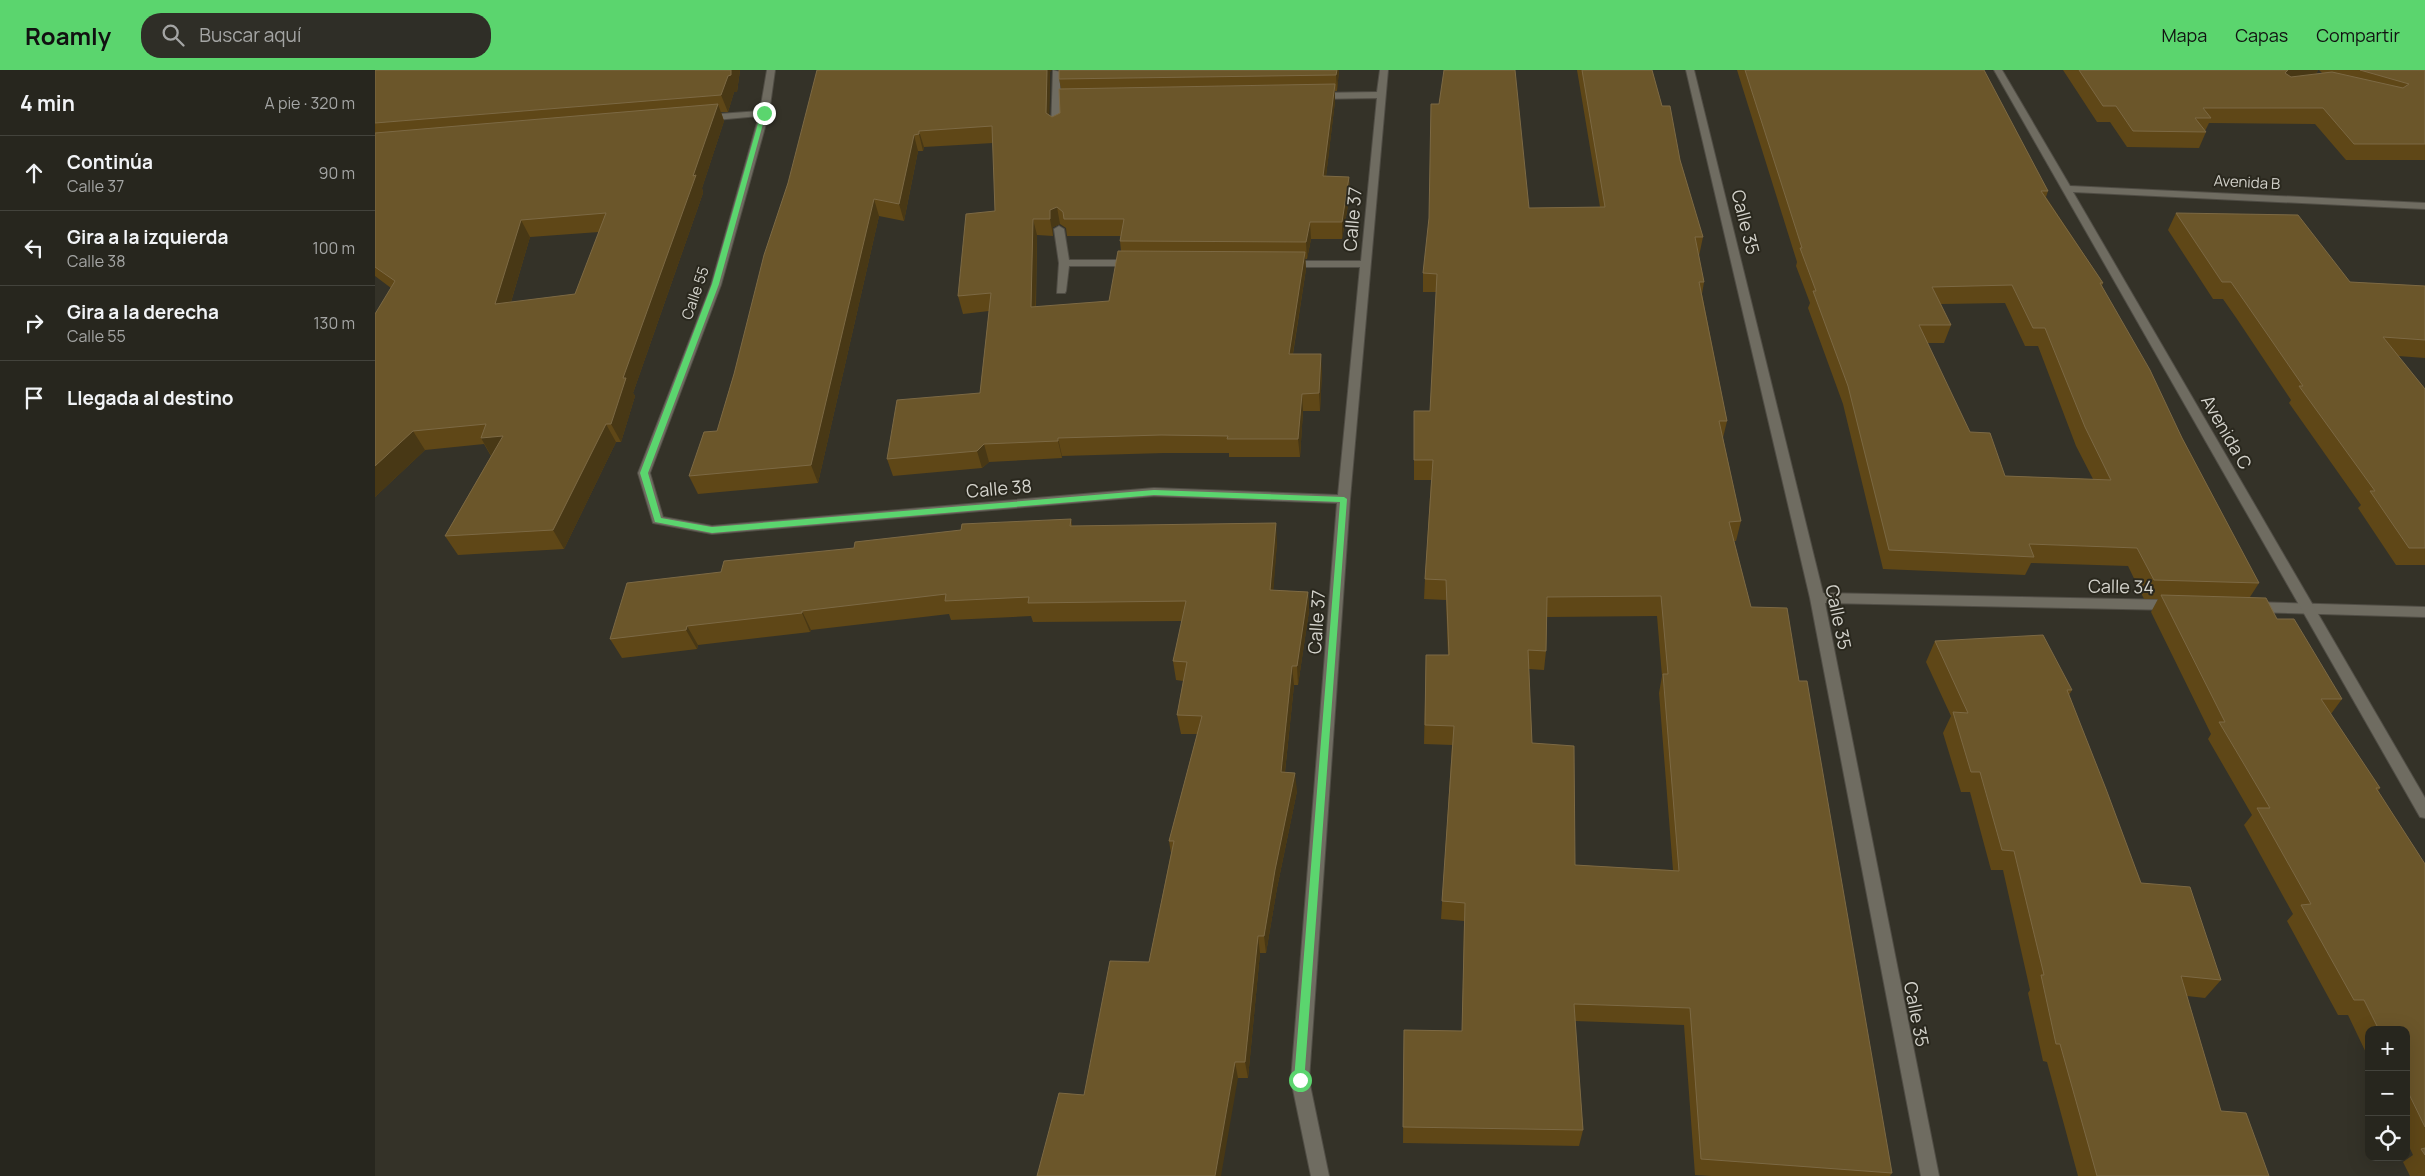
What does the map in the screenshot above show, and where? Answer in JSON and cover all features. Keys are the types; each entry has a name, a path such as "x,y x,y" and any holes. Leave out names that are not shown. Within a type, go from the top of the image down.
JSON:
{"street":[{"name":"Calle 55","path":"658,520 644,473 716,284 764,113 771,70"},
{"name":"Calle 37","path":"1320,1176 1300,1080 1344,499 1384,70"},
{"name":"Calle 35","path":"1690,70 1817,598 1930,1176"},
{"name":"Avenida C","path":"1998,70 2425,812"},
{"path":"1056,72 1062,100 1056,129"},
{"path":"1304,96 1383,95"},
{"path":"694,119 764,113"},
{"name":"Avenida B","path":"2067,189 2425,206"},
{"path":"1059,230 1064,263 1061,290"},
{"path":"1064,263 1142,263"},
{"path":"1279,264 1367,264"},
{"name":"Calle 38","path":"658,520 712,530 1154,492 1344,499"},
{"name":"Calle 34","path":"1817,598 2189,606"},
{"path":"2239,607 2425,612"}],"building":[{"path":"375,70 731,70 731,75 728,76 721,95 375,123"},
{"path":"817,70 1047,70 1046,113 1052,117 1060,113 1059,89 1335,84 1323,176 1349,177 1342,222 1310,222 1306,242 1120,241 1124,219 1064,219 1063,212 1057,207 1050,210 1050,219 1033,219 1031,307 1109,301 1118,251 1305,252 1289,354 1321,354 1319,393 1302,394 1298,439 1227,439 1228,436 1161,435 1058,438 1058,441 984,444 977,451 887,459 897,400 980,393 991,293 958,296 966,214 995,211 992,126 919,131 919,134 914,135 899,204 874,199 811,465 689,476 704,432 717,431 734,374 764,255 788,183"},
{"path":"1059,70 1337,70 1336,75 1059,79"},
{"path":"1444,70 1515,70 1529,208 1605,207 1582,70 1652,70 1662,106 1670,106 1680,160 1703,237 1695,237 1704,282 1699,282 1727,421 1719,421 1741,521 1729,522 1751,607 1787,608 1799,681 1807,681 1892,1173 1701,1159 1690,1008 1574,1004 1583,1130 1403,1127 1404,1030 1462,1031 1465,903 1442,901 1454,726 1425,725 1426,655 1449,655 1446,580 1425,579 1433,460 1414,460 1414,411 1430,411 1437,274 1423,273 1429,218 1431,104 1439,104","holes":["1661,596 1668,674 1663,674 1679,871 1575,865 1574,746 1532,743 1528,650 1546,651 1547,597"]},
{"path":"1745,70 1984,70 2048,191 2041,191 2103,283 2100,283 2150,370 2182,438 2259,583 2154,580 2137,548 2029,544 2034,557 1889,550 1848,386 1813,291 1816,291 1800,248 1802,248","holes":["2012,285 2033,328 2045,328 2085,427 2111,480 2005,476 1990,433 1970,432 1919,325 1951,325 1932,287"]},
{"path":"2079,70 2288,70 2285,73 2291,77 2332,72 2403,88 2409,84 2360,70 2425,70 2425,144 2354,144 2323,108 2203,108 2211,118 2195,118 2206,132 2133,131 2116,106 2103,106"},
{"path":"718,104 693,176 696,175 623,378 626,378 611,424 606,424 553,530 445,536 503,436 481,438 486,424 413,431 375,466 375,314 395,281 375,267 375,133","holes":["606,213 575,294 495,304 521,220"]},
{"path":"2176,213 2298,215 2350,282 2425,286 2425,340 2383,337 2425,389 2425,548 2409,548 2370,491 2375,491 2299,386 2303,386 2245,302 2231,282 2222,282"},
{"path":"1071,519 1070,526 1276,523 1270,590 1308,592 1297,666 1292,666 1281,772 1295,773 1275,870 1264,936 1258,936 1245,1062 1235,1062 1215,1176 1037,1176 1059,1093 1084,1095 1110,961 1149,962 1174,841 1169,841 1202,716 1177,715 1187,662 1173,661 1186,601 1028,603 1029,597 945,601 946,594 687,626 686,630 610,639 627,583 721,572 724,561 854,548 855,542 961,530 962,524"},
{"path":"2161,595 2266,598 2277,619 2294,619 2342,699 2321,699 2380,788 2376,788 2425,864 2425,1127 2410,1096 2410,1026 2377,1026 2364,1000 2354,1000 2301,905 2311,904 2257,808 2270,808 2219,722 2225,722"},
{"path":"2043,635 2072,690 2067,690 2141,883 2190,887 2221,980 2181,976 2221,1111 2246,1113 2269,1176 2097,1176 2060,1044 2056,1044 2041,975 2044,975 2014,851 2002,850 1980,772 1971,772 1953,712 1968,713 1935,641"}],"route":[{"path":"764,113 716,284 644,473 658,520 712,530 1154,492 1344,499 1300,1080"}]}
